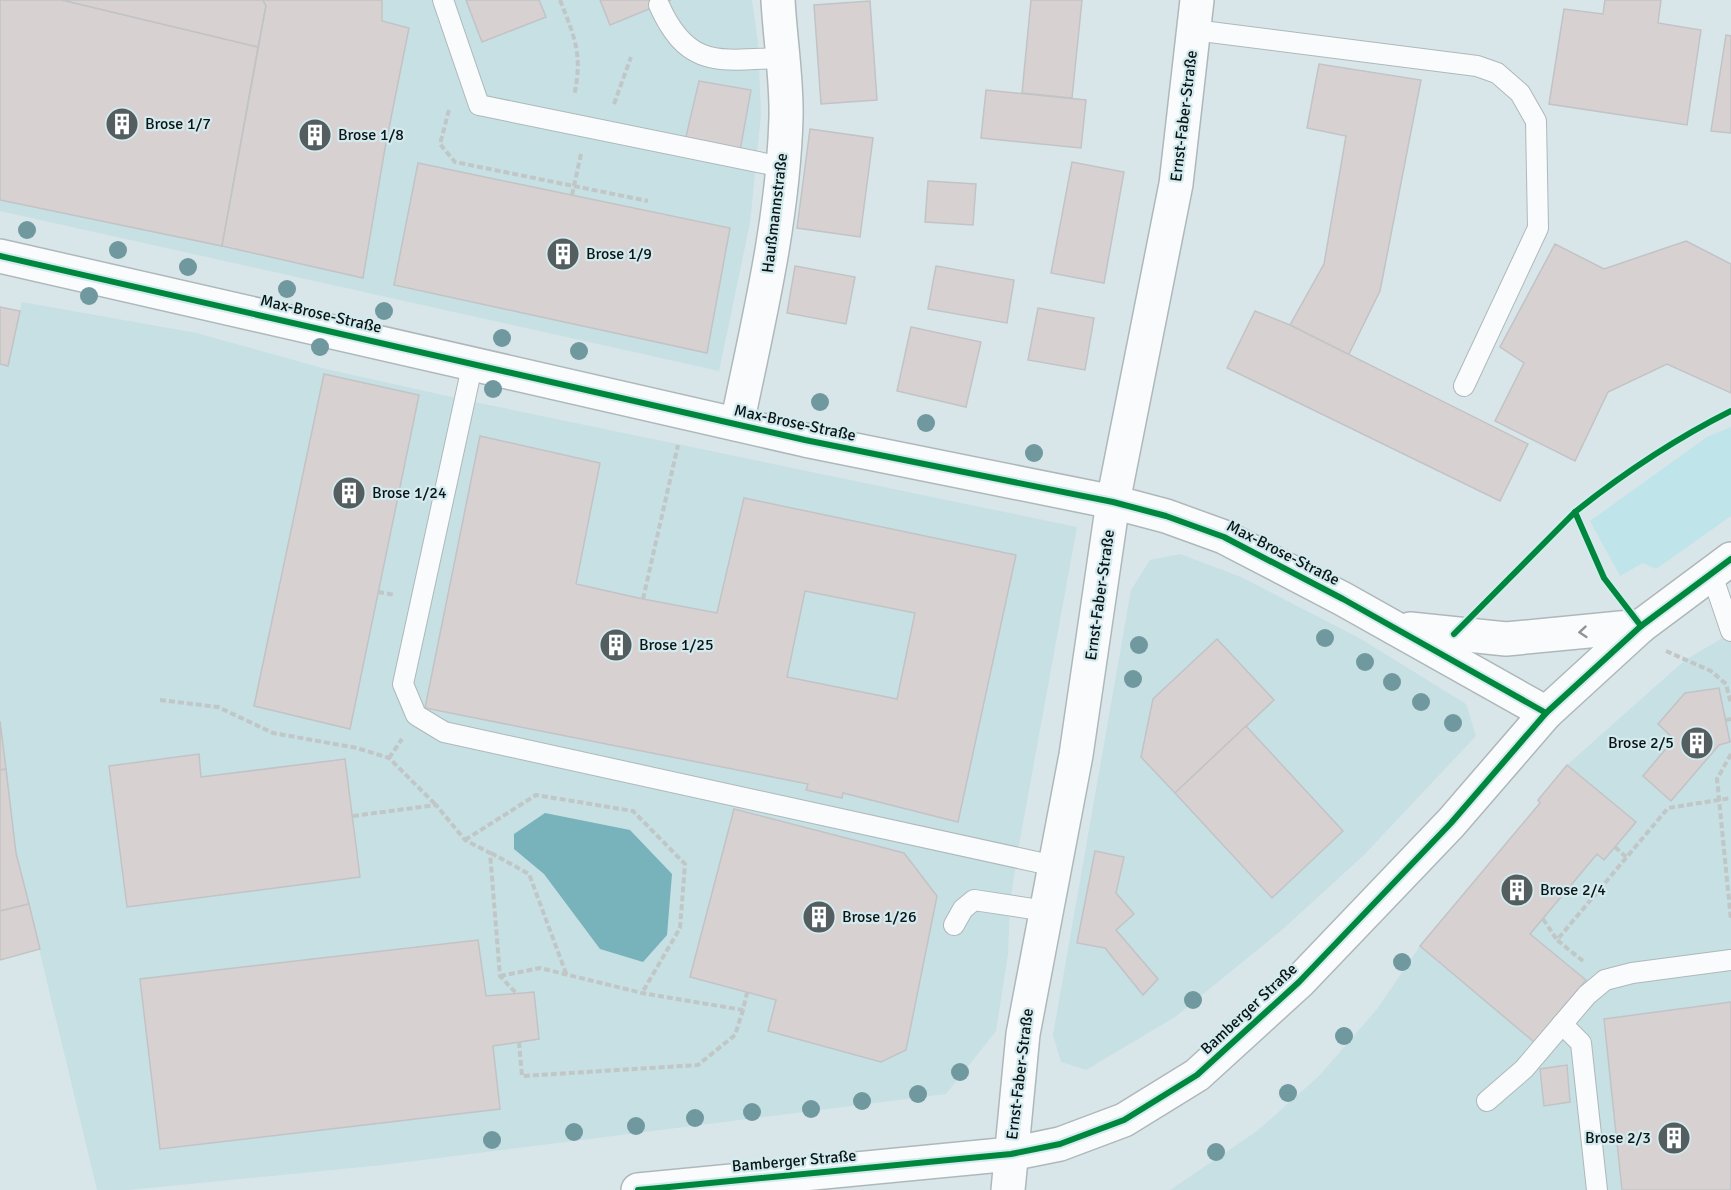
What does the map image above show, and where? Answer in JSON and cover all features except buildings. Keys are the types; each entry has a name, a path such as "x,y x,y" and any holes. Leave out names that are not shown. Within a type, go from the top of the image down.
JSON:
{"street":[{"name":"Haußmannstraße","path":"737,424 770,266 782,167 786,117 778,0"},
{"name":"Ernst-Faber-Straße","path":"1008,1190 1023,1034 1076,755 1113,502 1176,184 1196,15"},
{"name":"Max-Brose-Straße","path":"0,256 737,424 1113,502 1166,516 1224,537 1393,627 1546,713"},
{"name":"Bamberger Straße","path":"638,1190 1011,1154 1060,1143 1124,1120 1197,1075 1299,982 1451,823 1546,713 1641,626 1721,565"},
{"name":"Max-Brose-Straße","path":"1393,627 1506,639 1641,626"}],"lane":[{"path":"443,0 479,105 782,167"},
{"path":"659,5 668,26 679,40 696,53 719,60 782,58"},
{"path":"1196,15 1477,66 1497,73 1520,93 1536,121 1538,228 1464,386"},
{"path":"473,362 403,684 416,715 444,732 1055,866"},
{"path":"1721,565 1731,631"},
{"path":"954,925 963,909 974,900 1046,911"},
{"path":"1487,1101 1524,1069 1587,995 1605,980 1632,973 1731,960"},
{"path":"1562,1024 1581,1043 1597,1190"}],"path":[{"path":"561,0 578,45 578,77 575,93"},
{"path":"463,57 440,144 455,162 648,201"},
{"path":"607,131 617,91 631,57"},
{"path":"572,195 583,146"},
{"path":"643,599 685,412"},
{"path":"378,592 396,595"},
{"path":"1641,626 1668,653 1711,671 1726,684 1731,704"},
{"path":"160,700 218,707 273,733 357,748 389,758 436,805 465,840 529,874 567,976"},
{"path":"1731,754 1718,779 1718,800 1731,920"},
{"path":"465,840 536,795 633,811 686,864 680,928 642,993"},
{"path":"1557,940 1668,808 1731,798"},
{"path":"353,816 436,805"},
{"path":"1615,847 1626,857"},
{"path":"490,853 500,976 516,993"},
{"path":"1543,919 1557,940 1605,980"},
{"path":"500,976 540,968 642,993 743,1010"},
{"path":"519,1042 522,1076 698,1065 735,1035 747,993"}],"shaded area":[{"path":"0,0 752,0 758,43 761,114 750,223 719,371 0,211"},
{"path":"22,302 197,333 326,369 465,400 1077,527 1017,856 1010,904 1008,954 996,1031 946,1094 383,1165 129,1190 97,1190 16,853 0,721 0,307 20,311"},
{"path":"1731,427 1731,516 1656,569 1643,563 1620,576 1590,521 1707,437"},
{"path":"1180,554 1241,577 1361,639 1466,704 1476,736 1364,855 1283,929 1175,1017 1086,1070 1061,1062 1053,1035 1131,590 1150,560"},
{"path":"1731,633 1731,1190 1170,1190 1257,1131 1319,1076 1377,1009 1420,946 1540,803 1538,800 1567,765 1685,660"},
{"path":"545,813 630,830 672,874 667,935 643,962 600,949 544,874 514,849 514,834"}],"cycle path":[{"path":"0,256 805,440 1113,502 1166,516 1224,537 1343,599 1546,713"},
{"path":"1641,626 1604,578 1575,512 1650,457 1731,411"},
{"path":"1454,634 1575,512"},
{"path":"638,1190 1011,1154 1060,1144 1124,1120 1197,1075 1299,982 1451,823 1546,713 1641,626 1731,559"}],"place":[{"name":"Brose 1/7","path":"122,124"},
{"name":"Brose 1/8","path":"315,135"},
{"name":"Brose 1/9","path":"563,254"},
{"name":"Brose 1/24","path":"349,493"},
{"name":"Brose 1/25","path":"616,645"},
{"name":"Brose 2/5","path":"1697,743"},
{"name":"Brose 2/4","path":"1517,890"},
{"name":"Brose 1/26","path":"819,917"},
{"name":"Brose 2/3","path":"1674,1138"}]}
